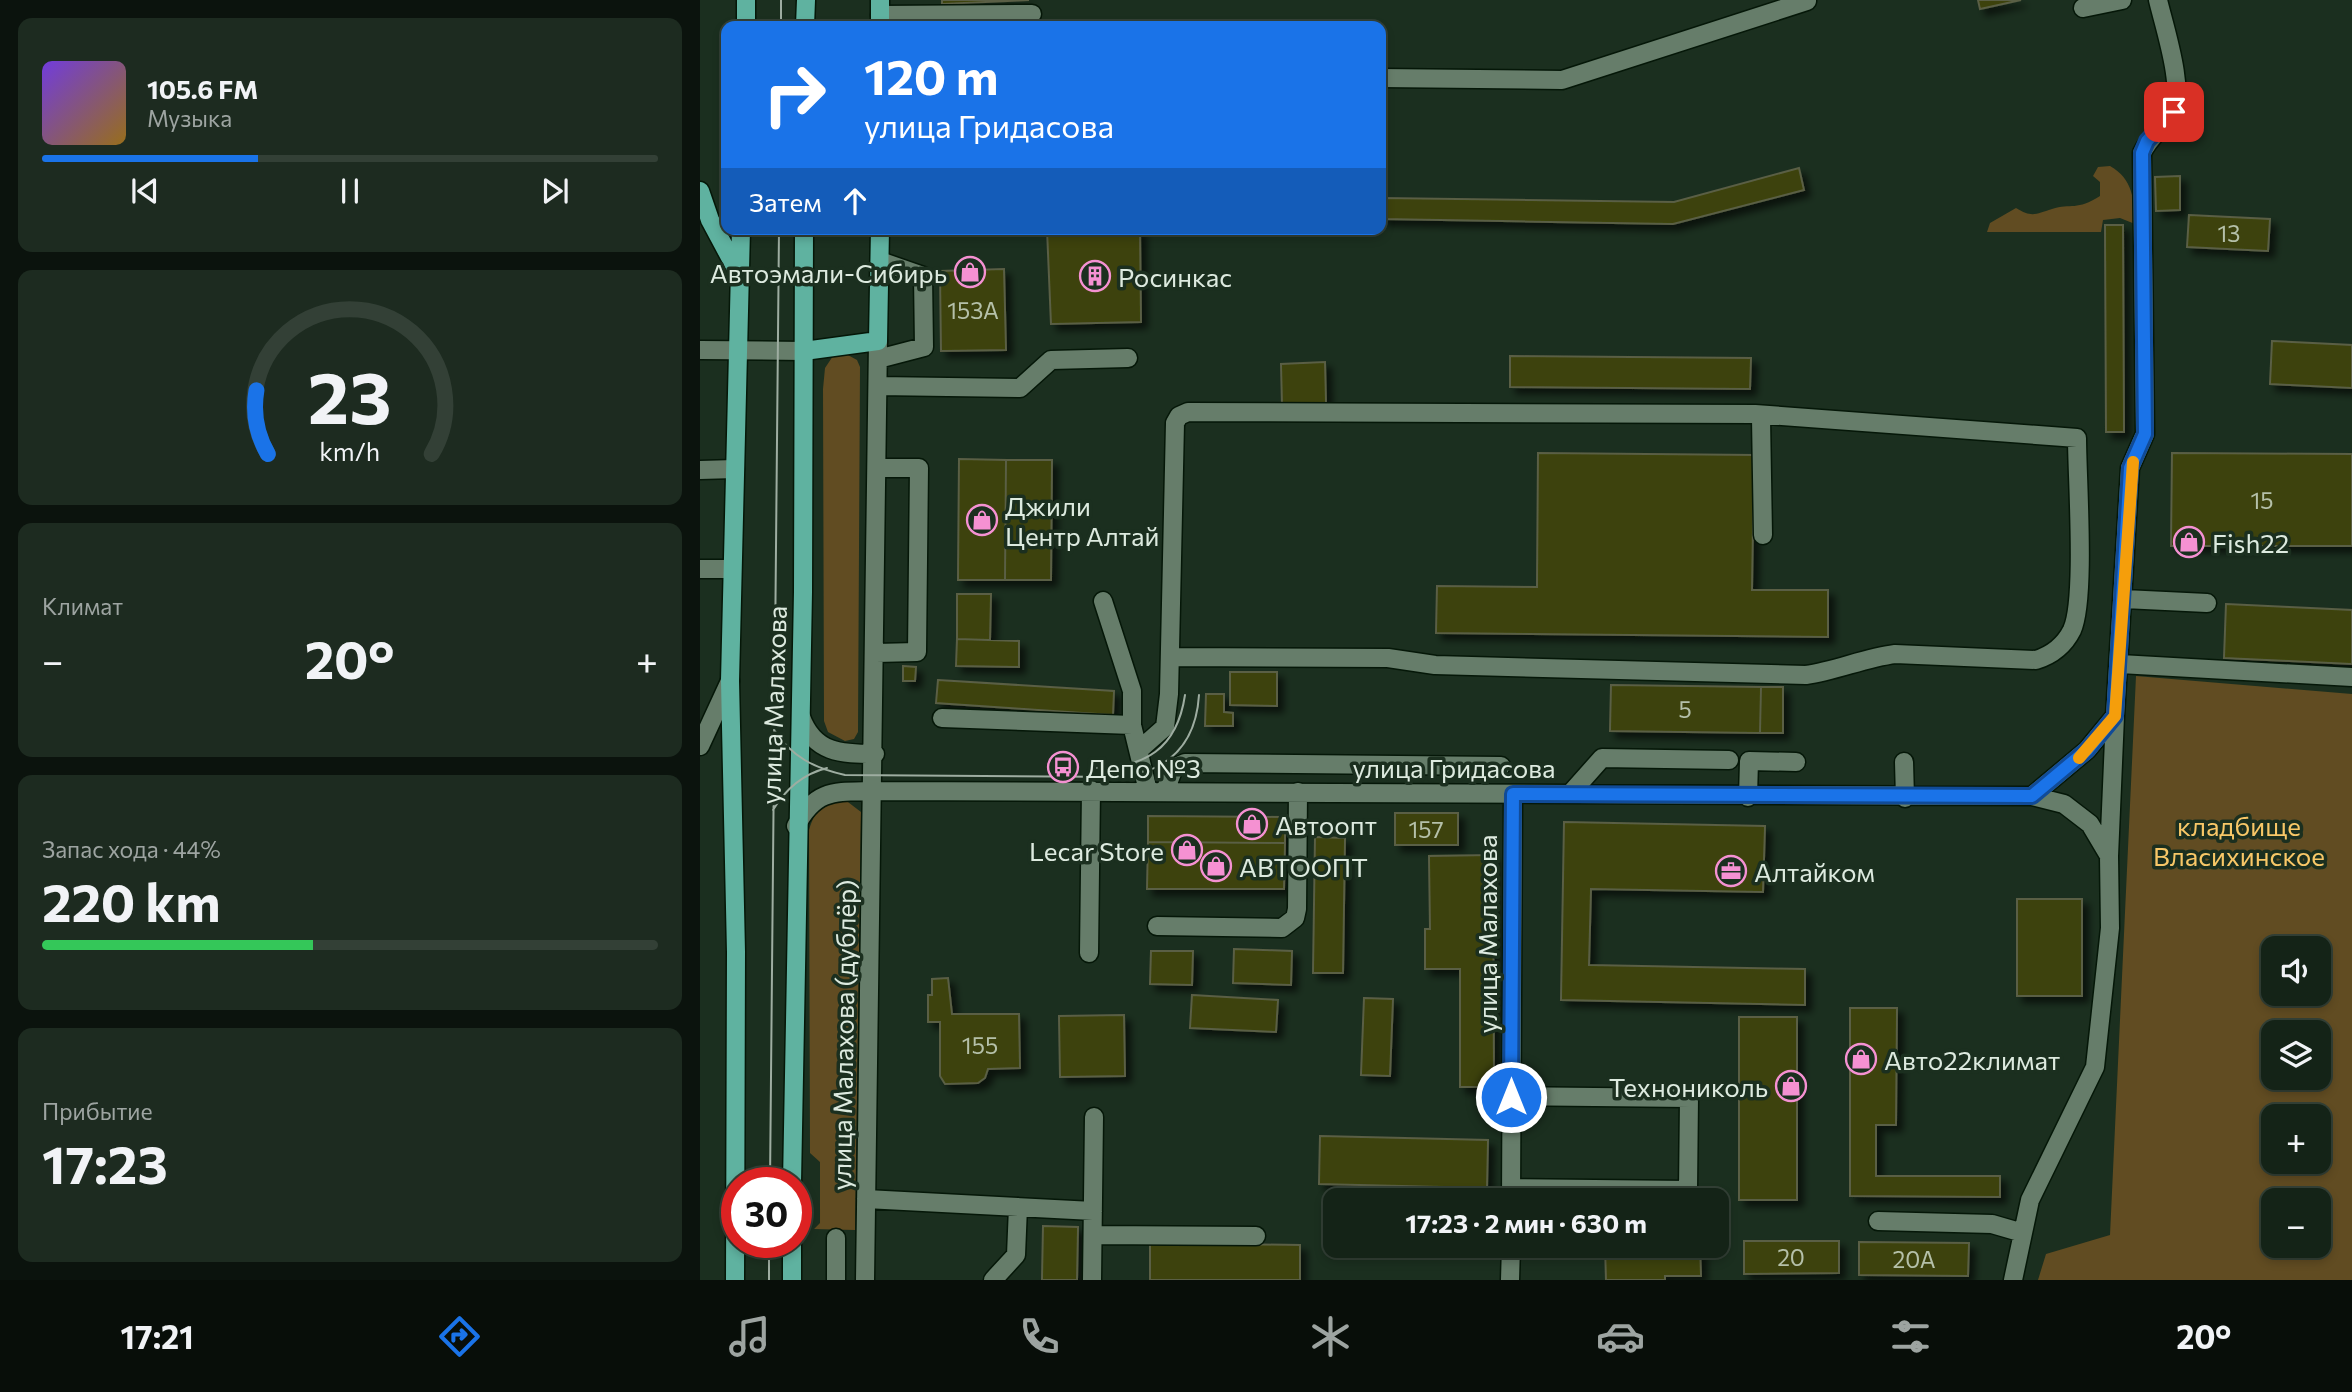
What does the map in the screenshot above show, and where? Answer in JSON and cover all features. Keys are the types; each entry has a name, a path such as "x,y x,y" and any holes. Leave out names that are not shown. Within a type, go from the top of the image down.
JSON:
{"main road":[{"path":"746,0 746,21"},
{"path":"806,0 806,21"},
{"path":"700,191 710,220 740,277"},
{"name":"улица Малахова","path":"735,1280 736,952 730,681 741,235"},
{"name":"улица Малахова","path":"792,1167 796,826 801,717 804,235"},
{"path":"804,351 878,341 880,235"},
{"path":"792,1258 792,1280"}],"street":[{"path":"2083,8 2122,0"},
{"path":"2109,856 2130,468 2145,434 2142,153 2147,141 2174,112 2178,93 2158,0"},
{"path":"1386,78 1562,80 1807,1"},
{"path":"880,14 1031,15"},
{"path":"878,359 924,347 923,276 880,261"},
{"name":"улица Малахова (дублёр)","path":"865,1280 876,653 878,341"},
{"path":"700,350 804,351"},
{"path":"878,386 1020,388 1052,360 1128,358"},
{"path":"1139,750 1165,727 1170,657 1175,423 1179,416 1188,412 1755,414 2077,438 2078,602 2072,629 2053,655 2036,660 1895,654 1872,657 1826,672 1806,675 1435,665 1388,658 1170,657"},
{"path":"1755,414 1761,418 1763,438 1763,535"},
{"path":"876,653 917,652 919,468 877,468"},
{"path":"700,470 735,470"},
{"path":"700,569 732,569"},
{"path":"2124,598 2207,603"},
{"path":"1103,601 1132,691 1132,725 1156,791 1174,768 1185,763 1501,766"},
{"path":"2120,664 2352,677"},
{"path":"700,746 730,681"},
{"path":"2032,796 2087,750 2115,716"},
{"path":"801,717 811,738 822,748 839,754 874,754"},
{"path":"942,718 1132,725"},
{"path":"1570,794 1602,758 1729,760"},
{"path":"1748,797 1749,761 1796,762"},
{"path":"1904,762 1905,798"},
{"path":"1268,792 1269,764"},
{"path":"1341,765 1341,793"},
{"path":"1089,953 1091,790"},
{"name":"улица Гридасова","path":"796,826 813,800 839,792 874,791 1091,790 1905,798 2032,796 2064,804 2090,824 2109,856 2110,928 2095,1067 2030,1200 2013,1280"},
{"path":"1157,926 1282,928 1290,924 1297,909 1298,792"},
{"name":"улица Малахова","path":"1511,1188 1513,794"},
{"path":"1511,1097 1689,1098 1688,1188"},
{"path":"1092,1280 1094,1117"},
{"path":"866,1199 1093,1211"},
{"path":"993,1280 1016,1255 1018,1207"},
{"path":"1878,1221 1992,1224 2023,1233"},
{"path":"1093,1235 1256,1236"},
{"path":"836,1238 836,1280"},
{"path":"1510,1280 1511,1258"}],"green space":[{"path":"2110,166 2128,183 2133,198 2135,224 2120,218 2103,220 2101,232 1987,232 1990,223 2016,208 2034,214 2092,201 2100,196 2100,182 2093,176 2098,167"},
{"path":"846,354 857,360 860,367 858,732 854,739 845,741 828,732 824,721 823,389 825,368 833,356"},
{"name":"кладбище Власихинское","path":"2136,676 2352,694 2352,1280 2038,1280 2046,1254 2110,1235"},
{"path":"844,799 861,812 855,1230 814,1229 820,1223 820,1162 810,1153 809,830 821,807"}],"building":[{"path":"942,0 1029,0 942,4"},
{"path":"1978,0 2021,0 1980,9"},
{"path":"1799,168 1804,190 1673,224 1386,219 1386,198 1674,202"},
{"path":"2180,176 2180,210 2156,211 2155,177"},
{"path":"2189,215 2270,219 2268,251 2187,247"},
{"path":"2105,225 2123,225 2124,432 2106,432"},
{"name":"Росинкас","path":"1047,235 1140,235 1141,322 1051,324"},
{"path":"1004,269 1006,350 941,351 940,271"},
{"path":"2272,341 2352,345 2352,388 2270,384"},
{"path":"1510,356 1751,358 1750,389 1510,387"},
{"path":"1325,362 1326,403 1282,405 1281,364"},
{"path":"1538,453 1754,455 1752,590 1828,590 1828,637 1436,633 1437,586 1537,587"},
{"path":"2172,453 2352,454 2352,546 2171,546"},
{"name":"Джили Центр Алтай","path":"959,459 1006,460 1005,580 958,580"},
{"path":"1006,460 1052,460 1051,580 1005,580"},
{"path":"957,594 991,594 990,640 957,639"},
{"path":"2226,604 2352,610 2352,664 2224,658"},
{"path":"957,639 1019,641 1019,667 956,666"},
{"path":"903,666 916,667 915,681 903,681"},
{"path":"1230,672 1277,672 1277,706 1230,705"},
{"path":"938,680 1114,691 1113,715 936,703"},
{"path":"1611,685 1761,687 1760,733 1610,731"},
{"path":"1761,687 1783,687 1783,733 1760,733"},
{"path":"1206,694 1224,694 1224,712 1233,713 1233,726 1205,726"},
{"path":"1395,813 1458,813 1458,845 1395,845"},
{"path":"1148,816 1285,817 1285,843 1148,842"},
{"path":"1564,822 1765,826 1763,892 1591,889 1589,965 1805,969 1805,1005 1561,1000"},
{"path":"1315,837 1345,838 1343,973 1313,973"},
{"name":"АВТООПТ","path":"1148,842 1285,843 1284,889 1147,889"},
{"path":"1493,855 1494,1087 1460,1087 1460,969 1425,969 1425,929 1430,929 1429,856"},
{"path":"2017,899 2082,899 2082,996 2017,996"},
{"path":"1234,949 1292,951 1291,985 1233,983"},
{"path":"1151,951 1193,951 1192,985 1150,984"},
{"path":"948,978 952,1014 1019,1014 1020,1068 988,1069 985,1078 978,1083 945,1084 940,1076 940,1022 928,1022 928,995 932,995 932,979"},
{"path":"1192,995 1278,1000 1276,1032 1190,1028"},
{"path":"1364,998 1393,999 1390,1076 1361,1075"},
{"path":"1850,1008 1897,1008 1896,1125 1876,1125 1876,1176 2000,1176 2000,1197 1850,1196"},
{"path":"1124,1015 1125,1076 1060,1077 1059,1016"},
{"path":"1739,1017 1797,1017 1797,1200 1739,1200"},
{"path":"1320,1136 1488,1140 1487,1188 1319,1184"},
{"path":"1043,1226 1078,1227 1077,1280 1042,1280"},
{"path":"1744,1241 1839,1241 1839,1273 1744,1274"},
{"path":"1859,1242 1969,1243 1968,1276 1859,1275"},
{"path":"1150,1243 1300,1245 1300,1280 1150,1280"},
{"path":"1605,1258 1700,1258 1701,1276 1665,1276 1665,1280 1606,1280"}],"tram line":[{"path":"781,0 781,21"},
{"path":"770,1167 779,235"},
{"path":"1093,768 1128,764 1156,752 1175,729 1185,695"},
{"path":"774,730 788,747 805,760 823,769 845,775 1125,777 1156,767 1178,751 1193,727 1199,695"},
{"path":"773,810 796,784 810,774 827,768"},
{"path":"769,1258 769,1280"}],"slow traffic":[{"path":"2079,758 2115,716 2130,468 2133,462"}],"place":[{"name":"Автоэмали-Сибирь","path":"970,272"},
{"name":"Росинкас","path":"1095,276"},
{"name":"Джили Центр Алтай","path":"982,520"},
{"name":"Fish22","path":"2189,542"},
{"name":"Депо №3","path":"1063,767"},
{"name":"Автоопт","path":"1252,824"},
{"name":"Lecar Store","path":"1187,850"},
{"name":"АВТООПТ","path":"1216,866"},
{"name":"Алтайком","path":"1731,871"},
{"name":"Авто22климат","path":"1861,1059"},
{"name":"Технониколь","path":"1791,1086"}],"route":[{"path":"1511,1097 1513,794 1878,798 2032,796 2087,750 2115,716 2130,468 2145,434 2142,153 2147,141 2174,112"}]}
